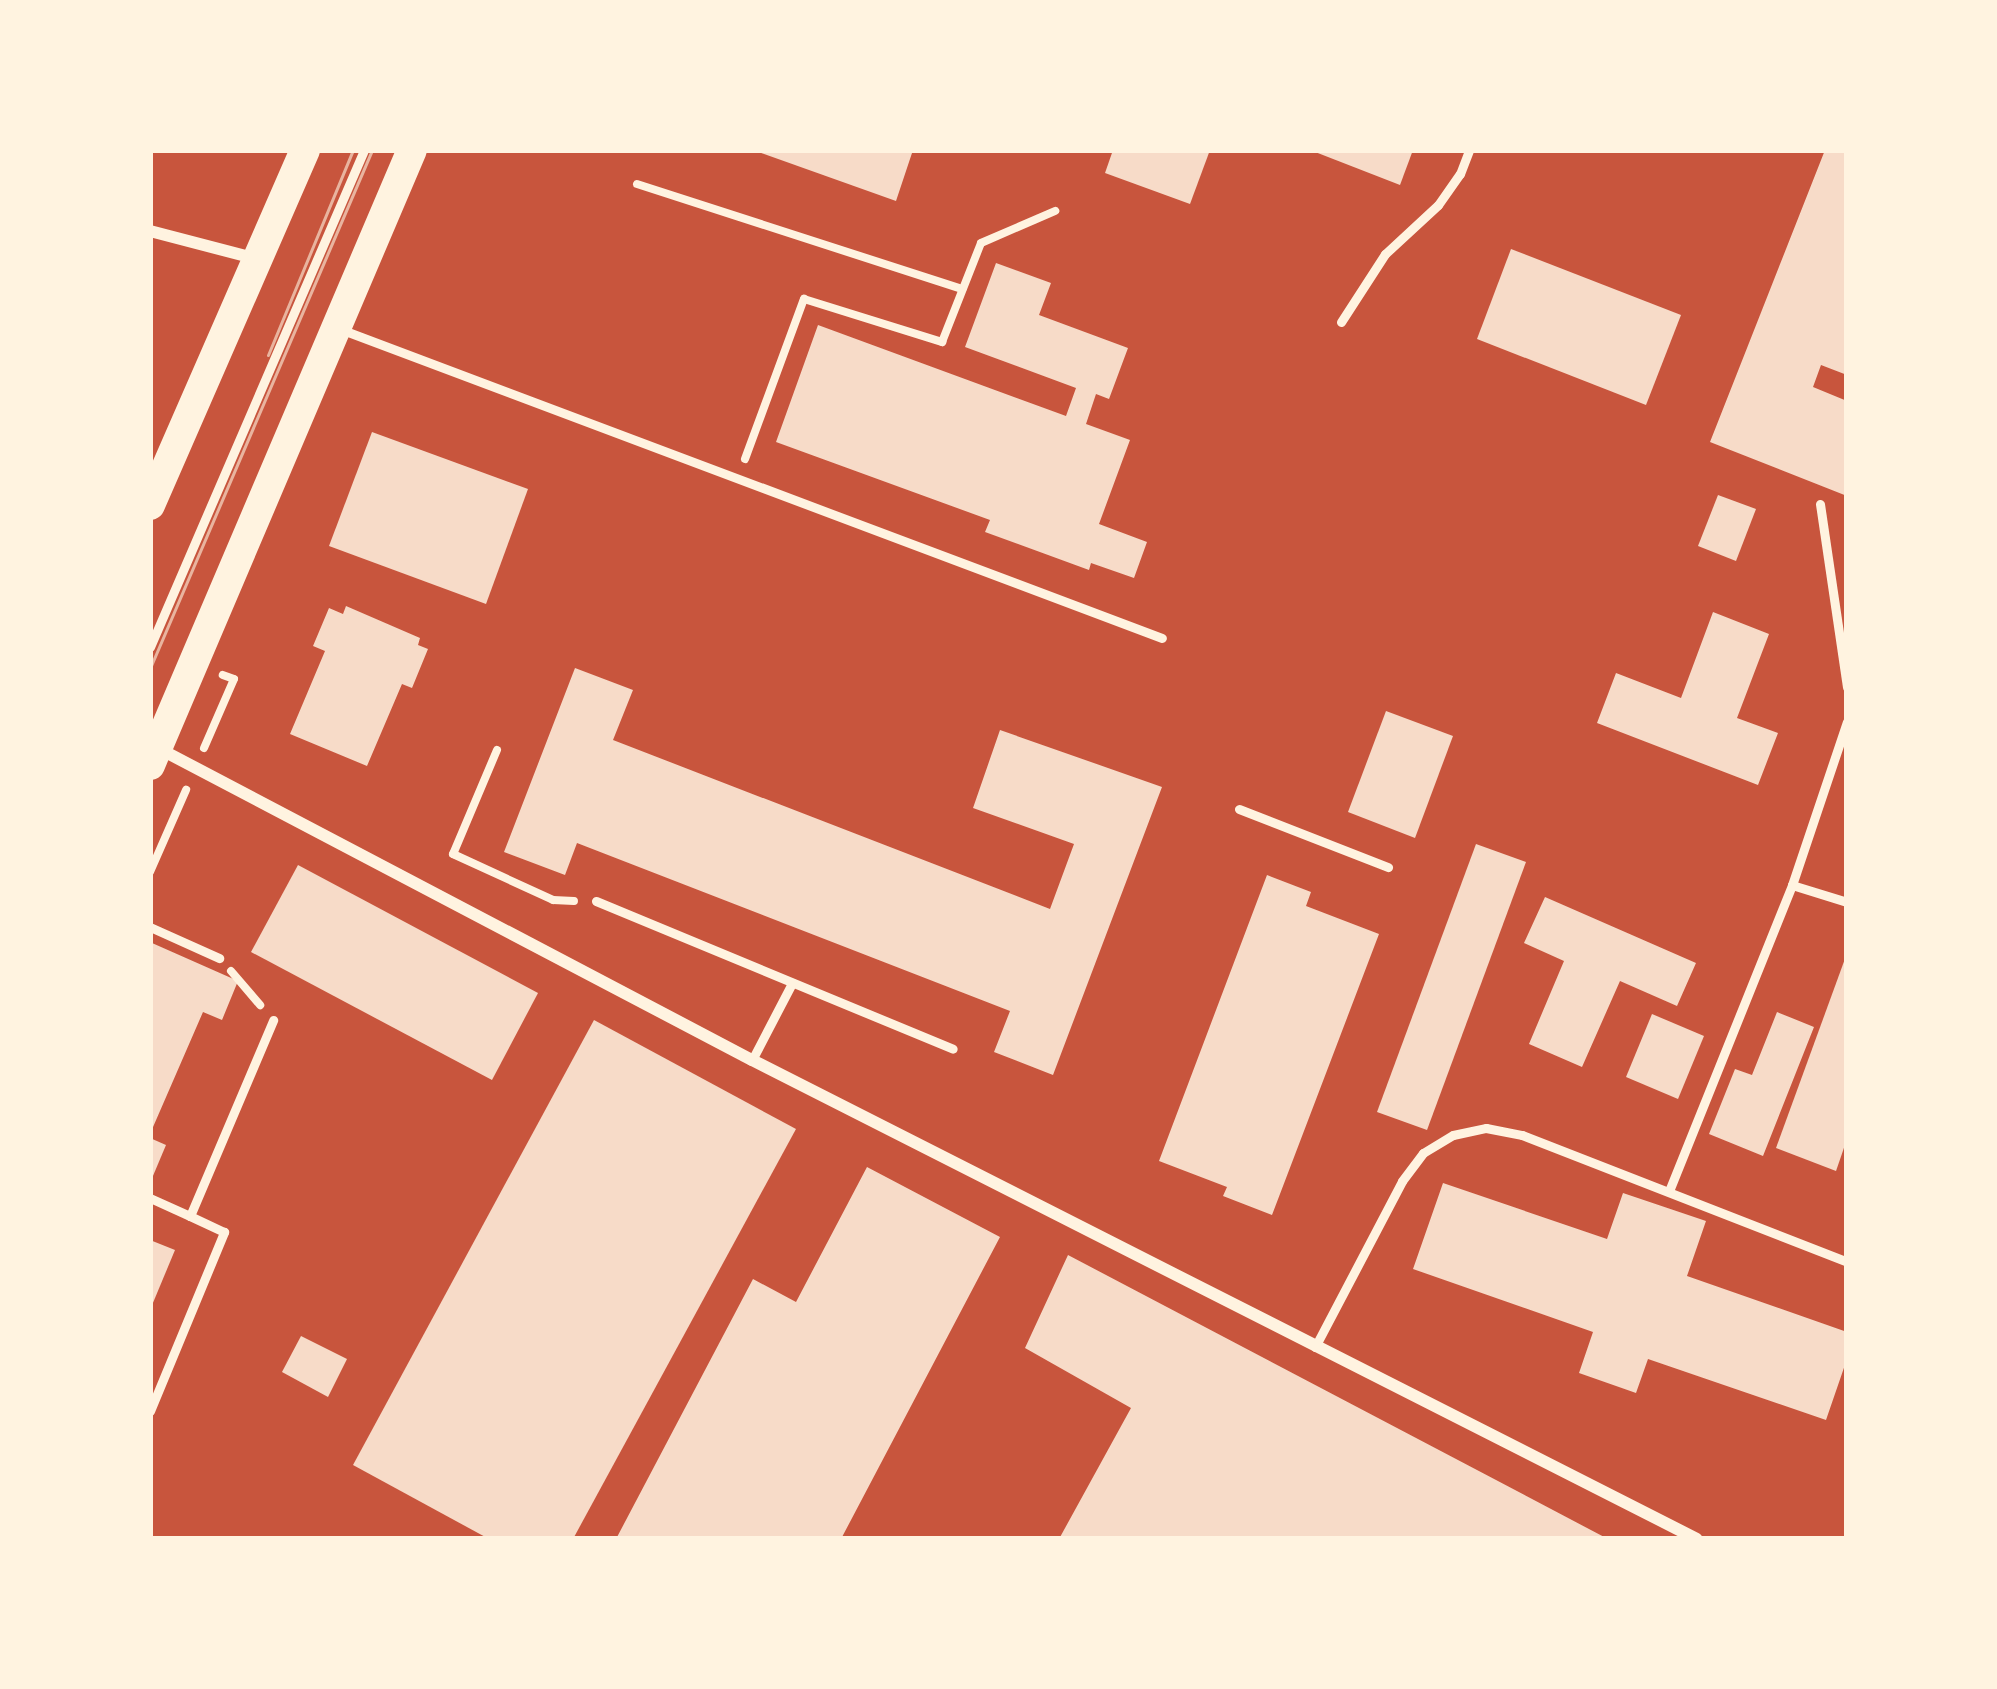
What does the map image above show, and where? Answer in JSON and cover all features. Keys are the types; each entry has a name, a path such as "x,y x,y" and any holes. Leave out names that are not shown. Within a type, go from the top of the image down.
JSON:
{"main road":[{"path":"150,505 304,150"},
{"path":"152,752 340,329 412,150"}],"street":[{"path":"150,231 257,259"},
{"path":"152,752 1697,1539"}],"lane":[{"path":"150,646 364,150"},
{"path":"1341,322 1385,254 1438,205 1460,174 1468,150"},
{"path":"340,329 1162,638"},
{"path":"1820,504 1847,687"},
{"path":"1669,1191 1792,885 1847,722"},
{"path":"1239,809 1388,867"},
{"path":"1792,885 1847,902"},
{"path":"596,901 952,1049"},
{"path":"150,927 219,958"},
{"path":"752,1060 792,983"},
{"path":"190,1216 273,1020"},
{"path":"1315,1347 1402,1180 1423,1153 1453,1135 1486,1128 1522,1136 1847,1262"},
{"path":"150,1198 224,1232 150,1411"}],"path":[{"path":"637,184 963,290"},
{"path":"737,479 804,298 942,342 981,243 1055,211"},
{"path":"497,750 453,854 554,901 596,901"},
{"path":"219,958 273,1020"}],"building":[{"path":"753,150 913,150 896,201"},
{"path":"1113,150 1210,150 1190,204 1105,173"},
{"path":"1310,150 1413,150 1400,185"},
{"path":"1825,150 1847,150 1847,375 1821,365 1813,387 1847,401 1847,496 1710,442"},
{"path":"1511,249 1681,315 1646,405 1477,339"},
{"path":"996,263 1051,283 1039,315 1128,348 1109,399 1096,394 1086,424 1130,440 1099,524 1147,542 1134,578 1091,563 1089,570 985,532 990,520 776,442 818,325 1066,416 1076,388 965,347"},
{"path":"372,432 528,489 486,604 329,546"},
{"path":"1718,495 1756,509 1736,561 1698,546"},
{"path":"346,606 420,638 418,645 428,649 412,688 402,684 367,766 290,734 325,651 313,646 329,608 343,614"},
{"path":"1713,612 1769,634 1737,718 1778,733 1758,785 1597,723 1616,673 1681,698"},
{"path":"575,668 633,690 613,740 1050,909 1074,844 973,808 1000,730 1162,787 1053,1075 994,1052 1010,1011 577,843 565,875 504,852"},
{"path":"1386,711 1453,736 1415,838 1348,812"},
{"path":"1476,844 1526,862 1427,1130 1377,1112"},
{"path":"298,865 538,993 492,1080 251,952"},
{"path":"1267,875 1311,892 1306,906 1379,934 1272,1215 1223,1196 1227,1187 1159,1161"},
{"path":"1545,897 1696,963 1677,1006 1620,981 1582,1067 1529,1044 1564,961 1524,943"},
{"path":"152,943 238,981 222,1020 203,1012 150,1134"},
{"path":"1846,956 1847,1139 1836,1171 1776,1148"},
{"path":"1777,1012 1814,1027 1763,1156 1709,1134 1735,1069 1752,1075"},
{"path":"1652,1014 1704,1036 1678,1099 1626,1077"},
{"path":"594,1020 796,1129 573,1539 489,1539 353,1465"},
{"path":"150,1138 166,1145 150,1183"},
{"path":"867,1167 1000,1237 841,1539 616,1539 753,1279 796,1302"},
{"path":"1443,1183 1607,1239 1623,1193 1706,1221 1687,1276 1847,1332 1847,1359 1826,1420 1648,1359 1636,1393 1579,1373 1593,1332 1413,1269"},
{"path":"150,1240 175,1250 150,1310"},
{"path":"1068,1255 1608,1539 1059,1539 1131,1408 1025,1348"},
{"path":"301,1336 347,1359 328,1397 282,1372"}],"tram line":[{"path":"268,355 353,150"},
{"path":"150,668 372,150"}]}
